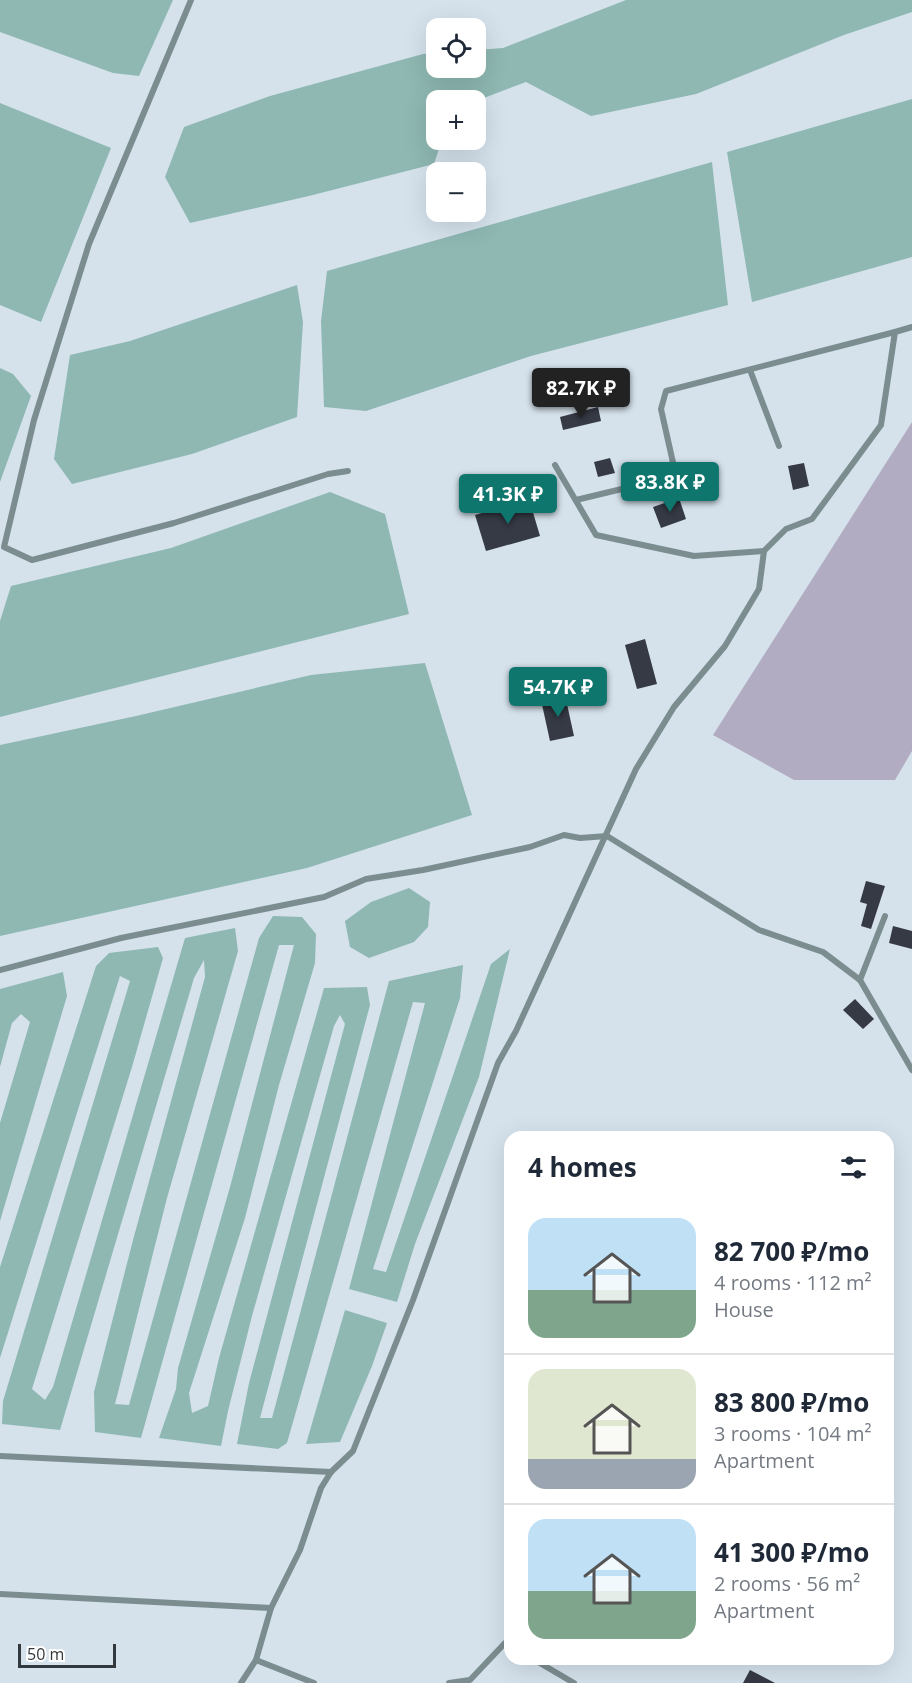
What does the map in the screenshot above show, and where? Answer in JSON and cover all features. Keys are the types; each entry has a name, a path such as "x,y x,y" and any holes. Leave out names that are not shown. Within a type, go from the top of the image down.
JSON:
{"lane":[{"path":"191,0 89,244 34,420 4,547 32,560 174,523 328,474 348,471"},
{"path":"576,500 676,476 661,409 666,391 912,327"},
{"path":"241,1683 256,1660 271,1608 300,1550 321,1488 331,1472 352,1451 413,1300 498,1063 516,1031 636,769 674,707 725,646 759,589 764,551 786,529 812,519 881,425 895,332"},
{"path":"750,370 779,446"},
{"path":"555,465 596,535 694,556 764,551"},
{"path":"0,970 121,938 324,897 366,879 520,850 564,835 580,838 607,836 759,930 823,952 861,980 912,1070"},
{"path":"861,980 885,916"},
{"path":"0,1456 331,1472"},
{"path":"0,1594 271,1608"},
{"path":"449,1683 470,1680 504,1644"},
{"path":"256,1660 314,1683"},
{"path":"542,1665 574,1683"}],"shaded area":[{"path":"0,0 173,0 139,76 113,73 0,32"},
{"path":"626,0 912,0 912,12 844,35 696,94 591,116 526,82 486,97 486,90 426,90 426,150 439,150 435,162 426,162 426,166 309,196 190,223 165,177 184,127 270,96 423,54 426,54 426,78 486,78 486,49 503,48"},
{"path":"912,99 912,257 752,302 727,152"},
{"path":"0,103 111,148 41,322 0,305"},
{"path":"712,162 728,305 531,356 366,411 324,407 321,321 327,271"},
{"path":"297,285 303,322 297,417 192,454 72,484 54,459 70,355 130,341"},
{"path":"0,368 13,374 31,396 0,482"},
{"path":"912,422 912,751 895,780 794,780 713,735"},
{"path":"330,492 385,514 409,614 0,717 0,621 11,586 171,548"},
{"path":"425,663 472,815 307,868 0,936 0,745 311,675"},
{"path":"409,888 430,902 428,927 414,942 369,958 350,947 345,921 371,902"},
{"path":"273,916 302,917 316,934 315,963 279,1085 245,1218 189,1393 192,1413 208,1406 219,1358 324,988 367,987 370,1005 260,1418 272,1418 389,981 463,965 460,998 373,1269 386,1272 491,964 510,949 479,1077 415,1244 397,1302 349,1289 425,1003 413,1002 287,1443 278,1449 237,1444 249,1383 345,1024 340,1015 334,1026 252,1316 221,1446 159,1438 176,1389 178,1368 230,1187 294,945 279,945 141,1438 95,1432 94,1392 205,977 204,960 194,978 60,1430 2,1424 3,1401 130,981 120,976 0,1358 0,1267 96,966 109,953 158,947 163,958 132,1067 32,1389 45,1400 53,1387 185,938 235,928 238,951 167,1198 115,1404 129,1405 259,938"},
{"path":"63,972 67,996 0,1221 0,1123 30,1022 21,1014 12,1023 0,1067 0,989"},
{"path":"345,1310 387,1323 372,1366 340,1442 306,1444"}],"building":[{"path":"598,407 601,421 563,430 560,417"},
{"path":"610,458 615,473 598,477 594,462"},
{"path":"804,463 809,486 793,490 788,466"},
{"path":"679,498 686,519 661,528 653,507"},
{"path":"529,499 540,536 486,551 475,515"},
{"path":"645,639 657,684 637,689 625,645"},
{"path":"565,695 574,736 550,741 541,700"},
{"path":"866,881 885,886 871,929 861,926 867,904 860,902"},
{"path":"893,926 912,931 912,949 889,943"},
{"path":"855,999 874,1019 863,1029 843,1010"},
{"path":"750,1670 775,1683 743,1683"}]}
